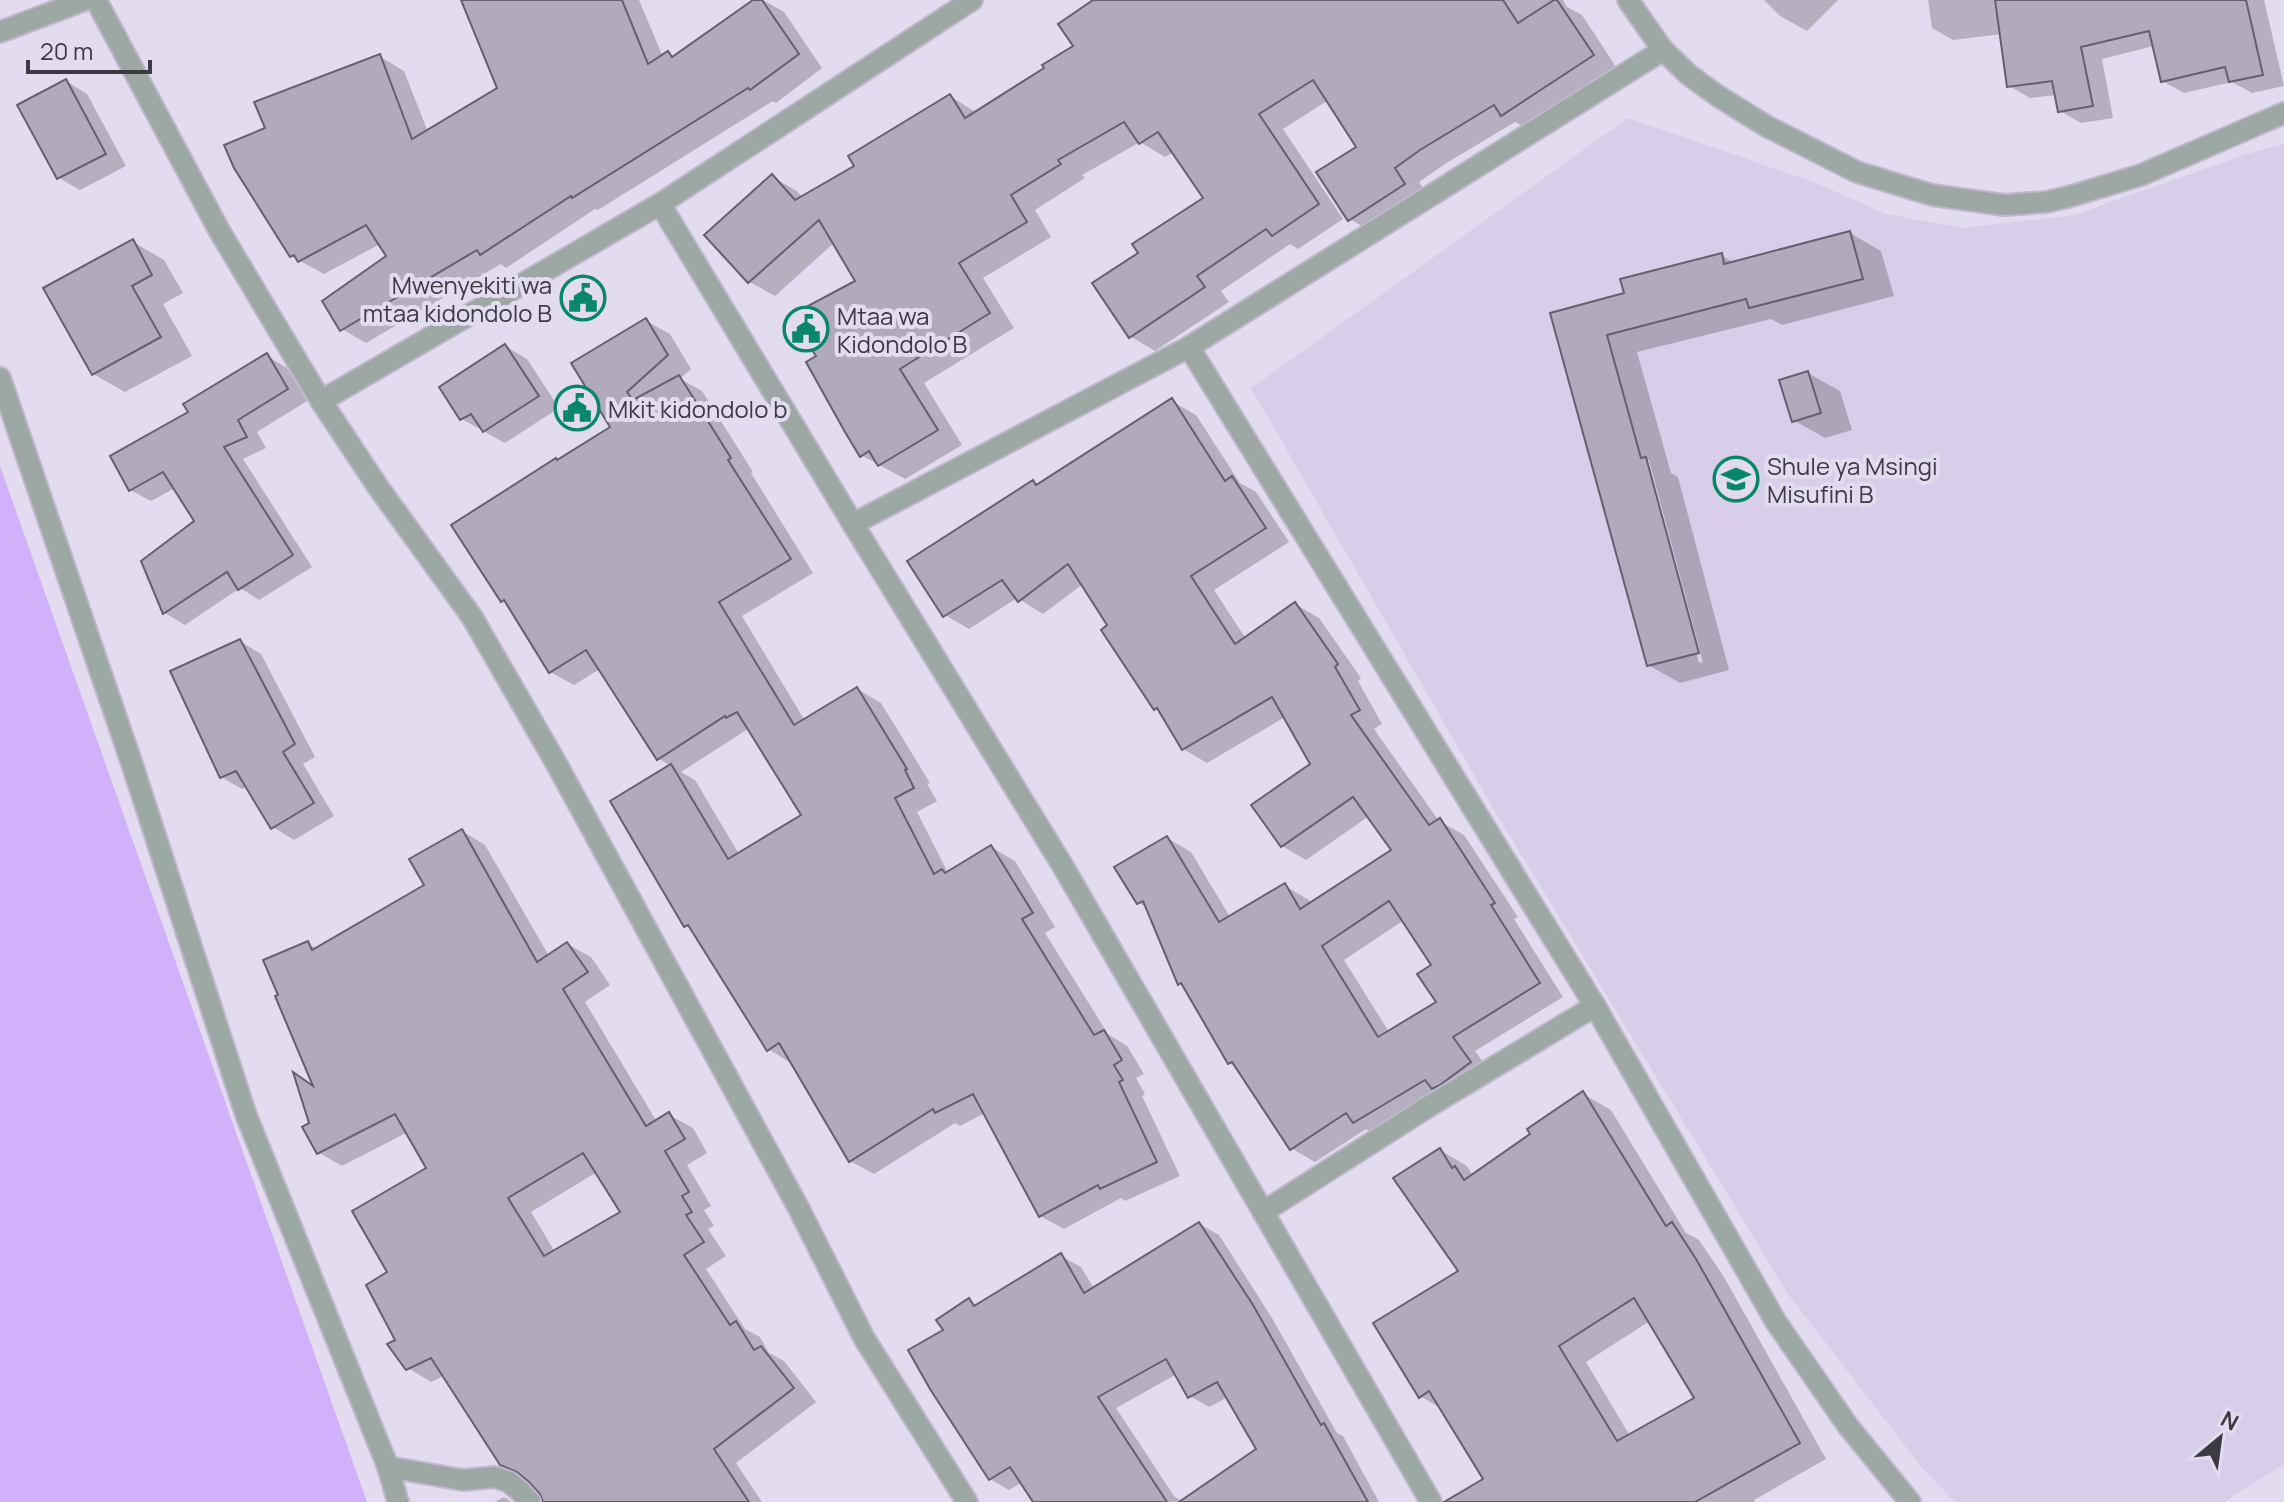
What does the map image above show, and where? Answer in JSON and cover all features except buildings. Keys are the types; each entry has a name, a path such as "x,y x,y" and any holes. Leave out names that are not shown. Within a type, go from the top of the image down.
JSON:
{"street":[{"path":"0,32 85,0"},
{"path":"96,0 220,232 321,401 378,487 472,617 632,900 798,1207 864,1338 967,1502"},
{"path":"321,401 660,204 972,0"},
{"path":"1628,0 1663,50 1689,75 1718,96 1766,126 1857,172 1932,195 2004,205 2046,202 2141,175 2284,113"},
{"path":"853,524 1189,347 1663,50"},
{"path":"660,204 1064,868 1431,1502"},
{"path":"1189,347 1595,1006 1776,1322 1848,1426 1910,1502"},
{"path":"0,378 132,764 246,1115 388,1467 398,1502"},
{"path":"1263,1212 1595,1006"},
{"path":"388,1467 463,1480 495,1477 509,1482 530,1502"}],"shaded area":[{"path":"1628,118 1816,183 1886,214 1963,228 2074,215 2284,144 2284,1464 2224,1502 1955,1502 1923,1469 1788,1294 1496,813 1251,388"},
{"path":"0,466 367,1502 0,1502"}],"place":[{"name":"Mwenyekiti wa mtaa kidondolo B","path":"583,298"},
{"name":"Mtaa wa Kidondolo B","path":"806,329"},
{"name":"Mkit kidondolo b","path":"577,408"},
{"name":"Shule ya Msingi Misufini B","path":"1736,479"}]}
